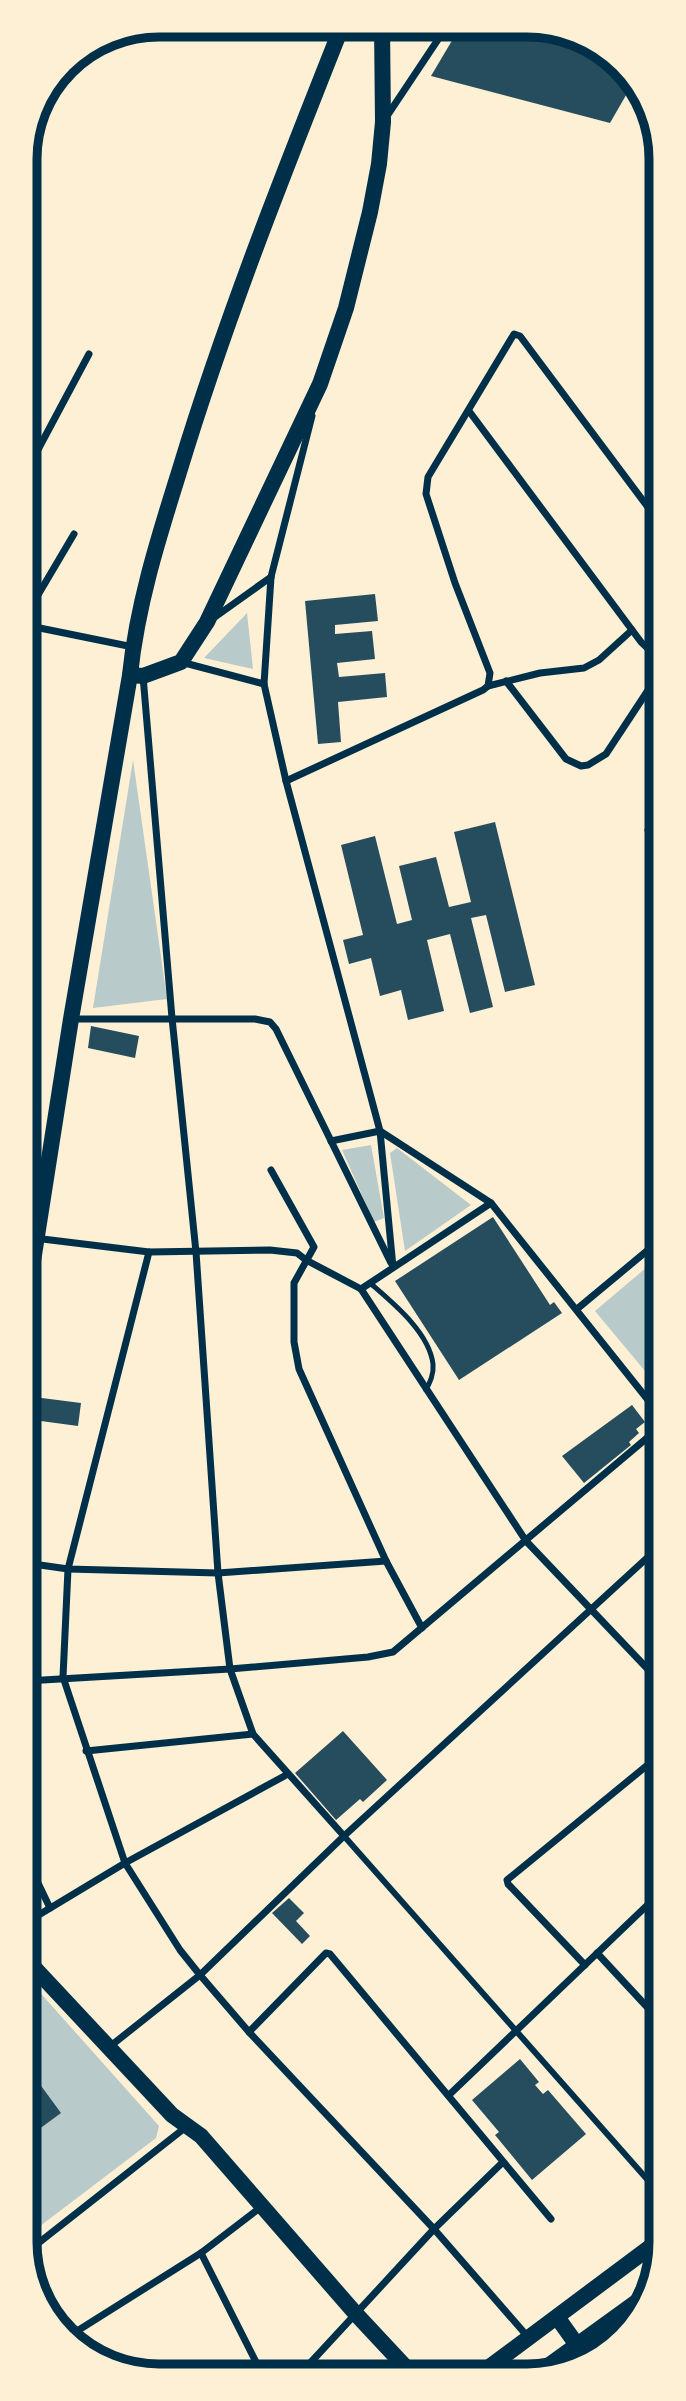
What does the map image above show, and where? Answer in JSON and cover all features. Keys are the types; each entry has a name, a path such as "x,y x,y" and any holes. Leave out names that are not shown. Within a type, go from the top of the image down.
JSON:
{"main road":[{"path":"37,1205 136,675 133,647 157,543 231,315 338,37"},
{"path":"136,675 181,662 207,622 320,384 356,272 379,164 383,122 382,37"},
{"path":"37,1971 172,2115 201,2136 403,2364"},
{"path":"493,2364 649,2248"},
{"path":"557,2317 577,2345"},
{"path":"555,2361 577,2345 609,2332"}],"street":[{"path":"383,122 440,37"},
{"path":"488,686 490,673 455,583 426,494 428,477 514,334 520,336 649,509"},
{"path":"37,452 89,354"},
{"path":"320,384 271,577 264,684 286,781 380,1131 393,1267"},
{"path":"469,411 632,630 649,648"},
{"path":"37,597 74,534"},
{"path":"207,622 271,577"},
{"path":"37,629 133,647"},
{"path":"286,781 488,686 540,673 576,670 593,664 632,630"},
{"path":"181,662 264,684"},
{"path":"136,675 196,1252 218,1573 230,1670 253,1734 649,2181"},
{"path":"506,681 566,759 581,766 596,762 606,754 649,689"},
{"path":"71,1019 255,1019 270,1022 276,1029 393,1267"},
{"path":"331,1141 380,1131 491,1203 649,1401"},
{"path":"271,1170 314,1247 294,1283 294,1342 297,1362 386,1561 422,1628"},
{"path":"361,1289 491,1203"},
{"path":"37,1239 149,1252 270,1250 297,1253 361,1289 526,1541 649,1671"},
{"path":"577,1309 649,1249"},
{"path":"149,1252 68,1569 63,1677 125,1863 180,1950 200,1975 434,2229 528,2338"},
{"path":"37,1680 230,1670 383,1655 393,1651 422,1628 649,1436"},
{"path":"108,2049 200,1975 344,1836 649,1556"},
{"path":"37,1565 68,1569 218,1573 386,1561"},
{"path":"86,1751 253,1734"},
{"path":"585,1965 507,1880 649,1764"},
{"path":"37,1916 125,1863 288,1774"},
{"path":"37,1881 50,1908"},
{"path":"449,2095 649,1903"},
{"path":"250,2032 329,1953 551,2219"},
{"path":"597,1953 649,2007"},
{"path":"37,2244 188,2126"},
{"path":"309,2364 434,2229 503,2162"},
{"path":"77,2331 201,2253 262,2206"},
{"path":"201,2253 257,2364"}],"lane":[{"path":"370,1283 404,1312 425,1342 433,1363 433,1376 426,1390"}],"shaded area":[{"path":"247,613 253,669 204,658"},
{"path":"133,760 167,999 93,1008"},
{"path":"371,1145 384,1218 374,1222 342,1150"},
{"path":"397,1148 471,1205 405,1251 390,1153"},
{"path":"649,1265 649,1376 595,1311"},
{"path":"37,1989 159,2126 156,2138 37,2228"}],"building":[{"path":"454,37 527,37 551,39 588,53 613,73 628,91 610,123 431,76"},
{"path":"375,594 378,621 335,625 335,634 372,631 375,659 337,663 339,677 385,673 387,697 338,702 341,742 318,744 305,601"},
{"path":"495,822 535,985 505,992 486,915 471,918 493,1007 470,1013 450,934 427,940 444,1011 408,1020 401,990 380,996 371,958 349,964 343,940 363,935 341,845 375,836 397,924 412,920 399,866 436,857 449,907 471,902 454,832"},
{"path":"91,1026 139,1036 135,1058 88,1048"},
{"path":"493,1217 550,1305 554,1302 562,1313 459,1380 395,1281"},
{"path":"37,1397 81,1403 78,1426 37,1420"},
{"path":"632,1405 645,1422 636,1429 639,1433 629,1442 631,1445 584,1483 562,1456"},
{"path":"343,1731 387,1780 363,1802 360,1799 336,1820 295,1773"},
{"path":"289,1898 304,1913 296,1921 310,1936 302,1944 272,1913"},
{"path":"520,2059 539,2082 535,2085 543,2094 548,2090 586,2134 532,2180 495,2135 499,2132 472,2100"},
{"path":"39,2083 61,2113 37,2131"}]}
